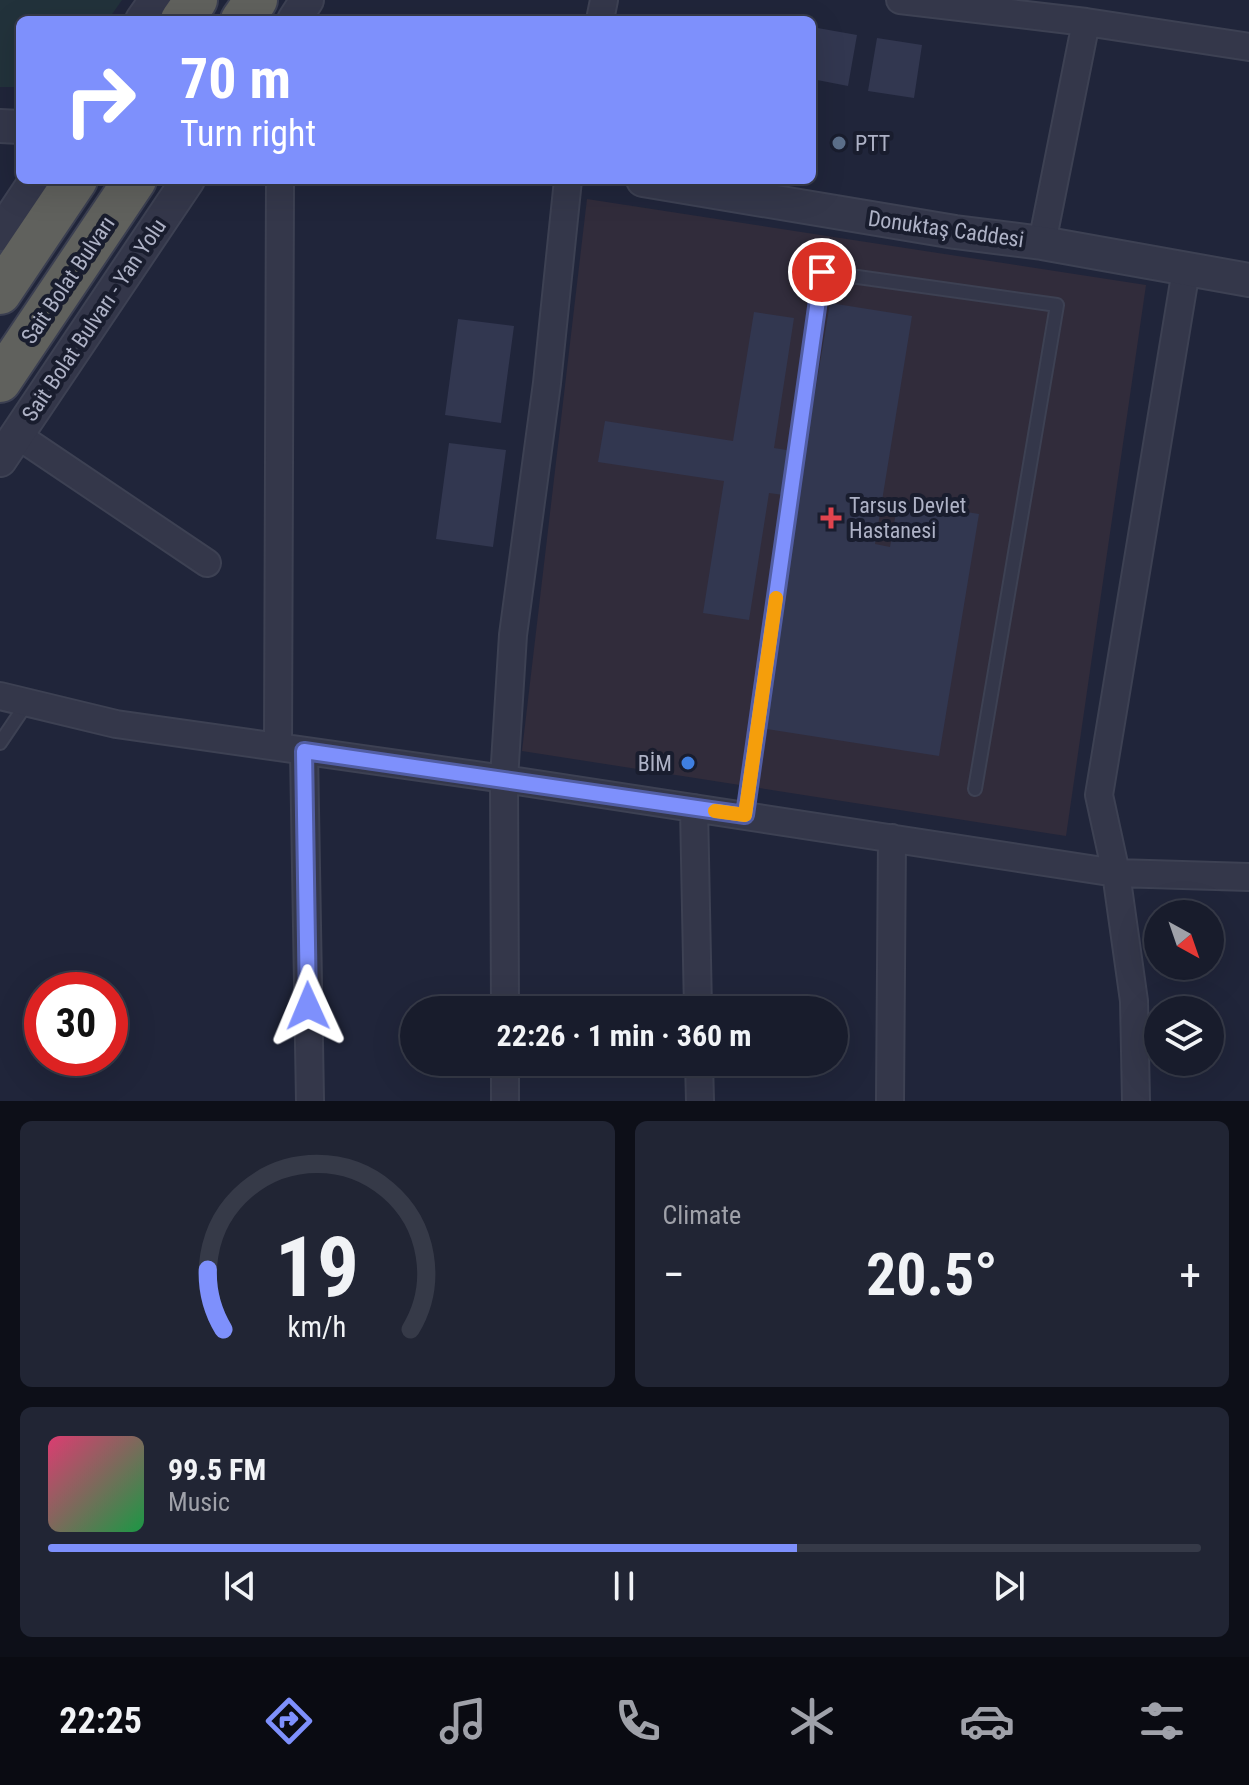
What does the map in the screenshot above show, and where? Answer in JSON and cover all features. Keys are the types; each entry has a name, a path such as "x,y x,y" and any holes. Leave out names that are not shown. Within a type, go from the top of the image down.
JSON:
{"highway":[{"path":"0,293 73,184"},
{"name":"Sait Bolat Bulvarı","path":"0,381 132,184"}],"street":[{"path":"900,0 1086,22 1249,47"},
{"path":"1042,243 1086,22"},
{"path":"0,234 33,184"},
{"name":"Sait Bolat Bulvarı - Yan Yolu","path":"8,447 185,184"},
{"path":"280,184 291,749 310,1101"},
{"path":"505,996 504,779 513,635 547,383 568,184"},
{"name":"Donuktaş Caddesi","path":"667,184 955,232 1042,243 1249,280"},
{"path":"1136,1101 1134,1001 1116,873 1099,795 1186,270"},
{"path":"8,447 207,563"},
{"path":"0,696 116,724 504,779 1116,873 1249,877"},
{"path":"694,808 698,996"},
{"path":"890,1101 892,838"},
{"path":"505,1076 505,1101"},
{"path":"699,1076 700,1101"}],"lane":[{"path":"745,815 822,272 1057,305 975,789"},
{"path":"0,743 27,703"}],"shaded area":[{"path":"0,0 122,0 111,16 16,16 16,87 0,87"},
{"name":"Tarsus Devlet Hastanesi","path":"587,199 1146,285 1066,836 522,751"}],"building":[{"path":"816,28 857,35 848,86 816,80"},
{"path":"877,38 922,45 914,98 868,91"},
{"path":"830,303 912,316 875,544 890,547 898,501 979,514 939,756 761,728 798,497 769,493 749,620 703,613 724,481 598,462 605,421 733,441 754,312 794,318 774,448 805,453"},
{"path":"458,319 514,326 501,423 445,415"},
{"path":"449,443 506,450 493,547 436,539"}],"slow traffic":[{"path":"715,811 745,815 776,598"}],"place":[{"name":"PTT","path":"839,143"},
{"name":"Tarsus Devlet Hastanesi","path":"831,518"},
{"name":"BİM","path":"688,763"}],"route":[{"path":"308,1006 304,751 745,815 822,272"}]}
